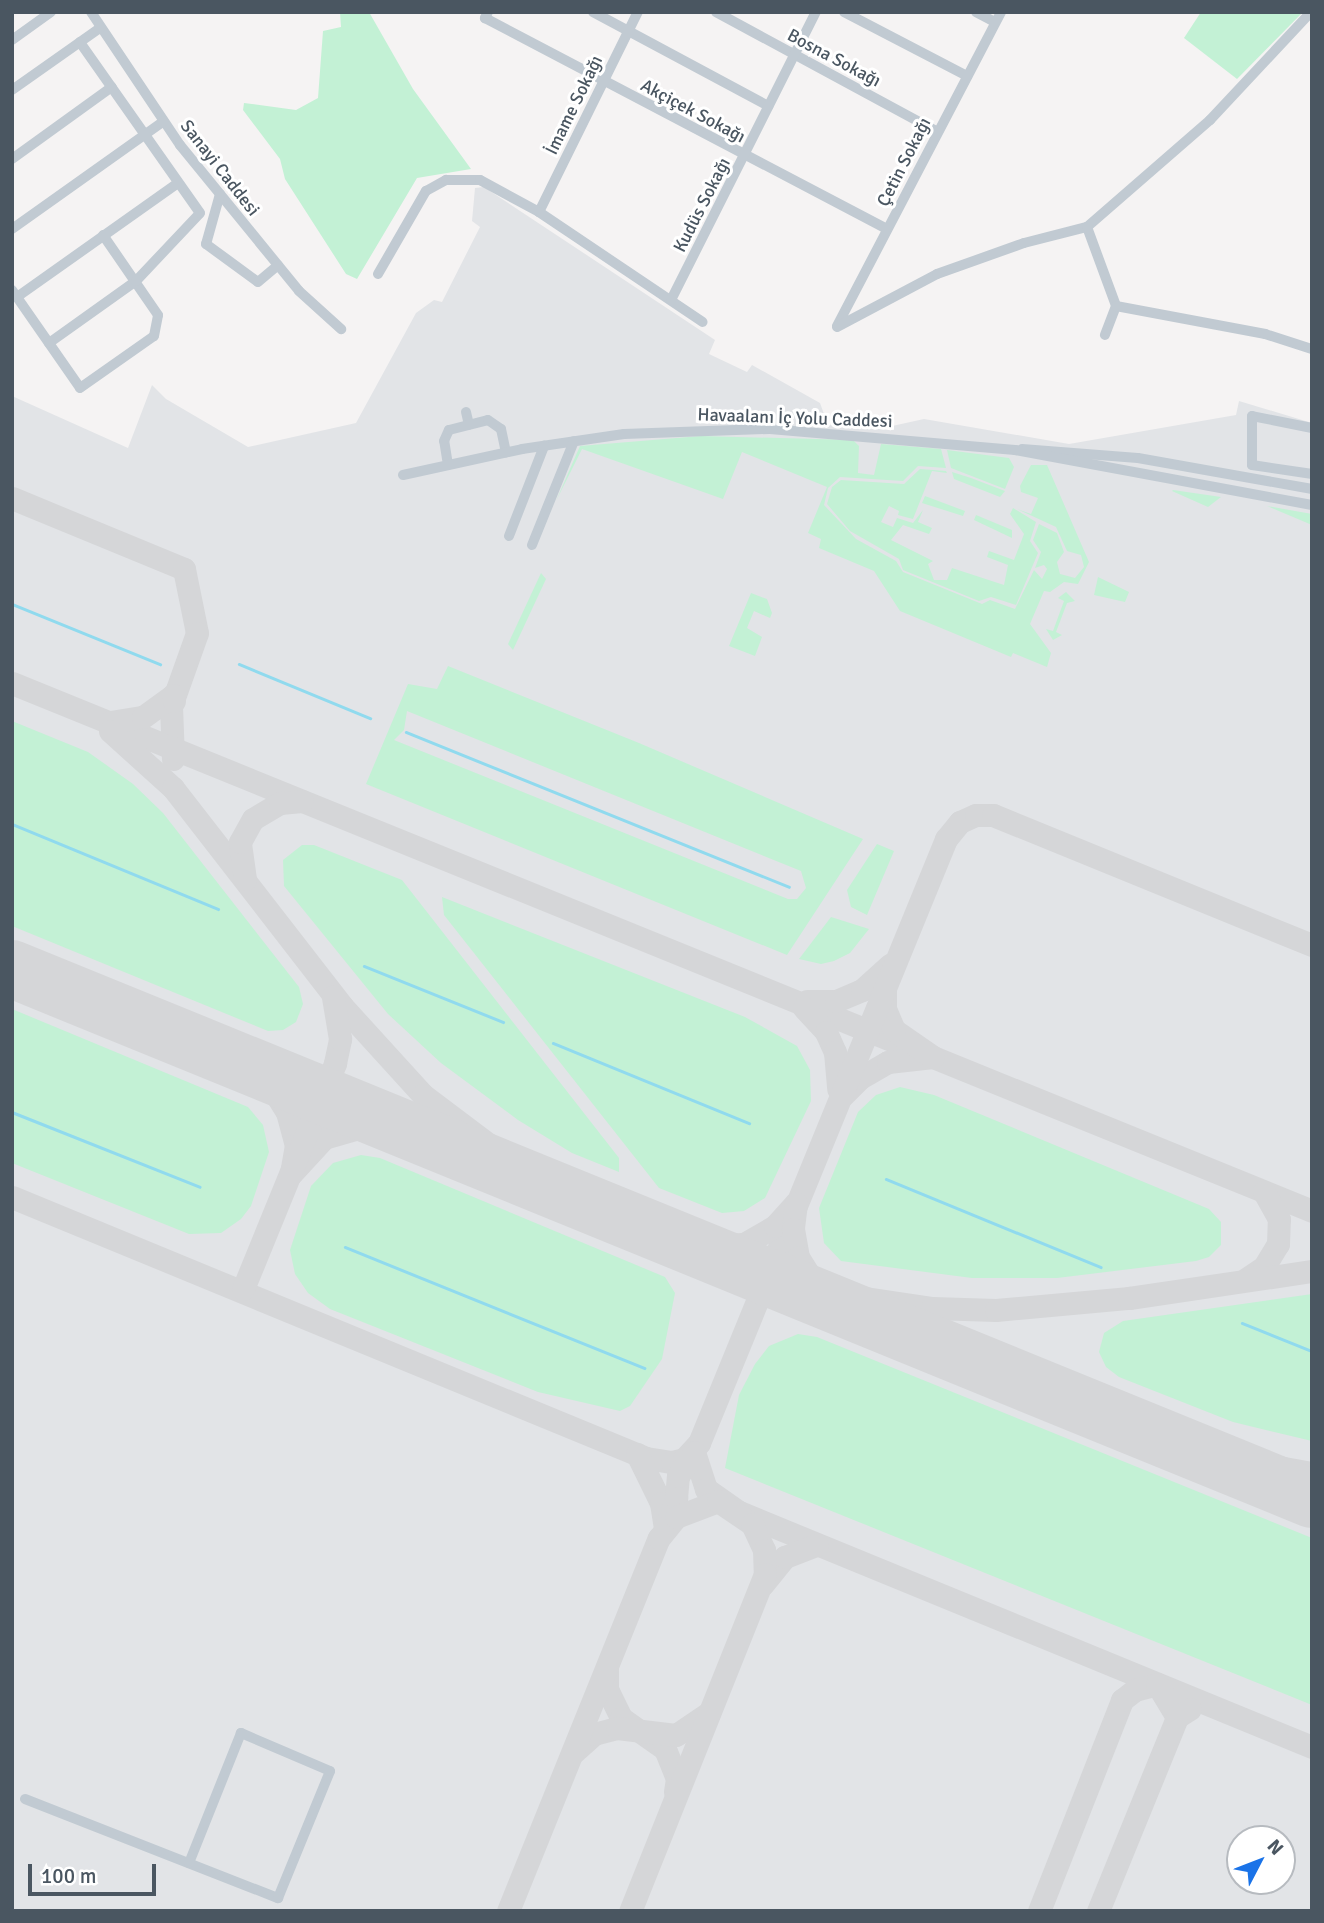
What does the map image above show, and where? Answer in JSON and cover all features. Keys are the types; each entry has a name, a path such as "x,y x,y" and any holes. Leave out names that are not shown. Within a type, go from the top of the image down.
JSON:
{"street":[{"path":"12,40 51,12"},
{"name":"Sanayi Caddesi","path":"91,12 164,121 220,194 278,265 341,329"},
{"path":"593,12 768,106"},
{"name":"İmame Sokağı","path":"539,212 638,12"},
{"name":"Bosna Sokağı","path":"716,12 938,132"},
{"name":"Kudüs Sokağı","path":"671,300 817,12"},
{"path":"844,12 967,76"},
{"path":"976,12 998,17"},
{"path":"1105,335 1116,306 1087,227 1210,120 1311,12"},
{"name":"Akçiçek Sokağı","path":"486,15 603,81 887,229"},
{"name":"Çetin Sokağı","path":"998,17 837,327 937,274 1087,227"},
{"path":"12,90 100,28"},
{"path":"49,342 136,281 200,214 80,42"},
{"path":"12,159 112,87"},
{"path":"12,229 164,121"},
{"path":"378,274 418,200 446,180 489,182 539,212 703,322"},
{"path":"103,235 158,315 153,335 80,388 15,293 178,183"},
{"path":"220,194 206,244 258,282 278,265"},
{"path":"1116,306 1265,334 1312,349"},
{"path":"466,412 469,425"},
{"path":"1312,428 1252,416 1252,465 1312,474"},
{"path":"448,465 445,437 449,430 469,425 494,422 501,429 506,452"},
{"name":"Havaalanı İç Yolu Caddesi","path":"403,475 506,452 573,441 650,431 740,428 848,433 1015,450 1312,505"},
{"path":"532,545 573,441"},
{"path":"509,536 544,446"},
{"name":"Havaalanı İç Yolu Caddesi","path":"1015,450 1032,447 1131,457 1312,489"},
{"path":"25,1799 278,1898 330,1771 240,1733 189,1863"}],"shaded area":[{"path":"484,187 715,340 709,354 747,372 752,365 820,403 828,425 883,428 924,419 1069,444 1236,415 1239,401 1312,423 1312,1911 12,1911 12,396 128,448 152,385 166,399 248,447 356,423 416,313 434,300 442,302 480,227 472,221 475,188"}],"green space":[{"path":"340,12 369,12 413,89 471,169 417,178 357,279 346,274 285,179 280,159 243,110 244,103 296,110 318,98 323,31 341,27"},
{"path":"1201,12 1303,12 1237,79 1184,38"},
{"path":"701,436 853,440 859,446 858,473 874,475 881,444 941,449 946,468 918,466 903,481 840,477 828,488 824,505 856,539 896,561 903,572 982,604 990,600 1015,609 1034,570 1042,579 1047,569 1044,565 1035,568 1041,552 1033,540 1039,524 1057,533 1064,552 1057,562 1060,574 1075,578 1084,567 1081,555 1067,551 1056,527 1017,509 1031,514 1038,498 1021,492 1020,486 1031,465 1047,465 1089,562 1078,584 1064,582 1050,592 1044,591 1030,624 1051,653 1047,667 1013,653 1011,657 900,611 874,571 819,548 821,539 808,533 827,487 742,452 723,499 582,449 556,501 580,446"},
{"path":"947,450 1009,458 1014,467 1005,489 951,468"},
{"path":"920,469 947,473 932,471 913,519 898,515 899,511 889,506 881,522 893,527 897,518 913,523 923,510 918,522 932,528 929,534 903,525 891,540 933,561 928,564 934,580 947,580 952,568 1004,585 1008,565 987,557 989,551 1014,560 1024,534 1010,514 1013,508 1036,522 1030,541 1038,553 1016,605 991,597 979,601 903,570 899,559 850,531 827,504 832,487 841,480 904,484"},
{"path":"952,472 1005,491 1000,497 954,479"},
{"path":"1173,490 1221,497 1208,507"},
{"path":"925,496 965,511 963,516 922,503"},
{"path":"1267,506 1312,514 1312,525"},
{"path":"976,515 1012,530 1012,538 974,520"},
{"path":"541,573 546,579 513,650 508,644"},
{"path":"1098,577 1129,592 1125,602 1094,595"},
{"path":"1066,592 1075,601 1067,603 1056,632 1062,635 1053,640 1046,629 1053,631 1064,601 1058,598"},
{"path":"751,593 767,599 772,613 770,618 754,611 747,628 762,637 755,656 729,646"},
{"path":"448,666 639,743 863,839 787,955 366,784 408,684 437,689","holes":["407,711 801,871 806,888 797,899 788,899 394,740 404,730"]},
{"path":"12,721 88,752 133,784 163,813 299,987 303,1004 296,1022 283,1030 268,1031 12,926"},
{"path":"877,844 894,851 867,915 851,907 847,890"},
{"path":"302,845 314,845 402,880 619,1158 619,1172 572,1153 518,1120 441,1063 388,1014 284,886 283,860"},
{"path":"442,897 745,1017 797,1046 810,1070 811,1101 765,1198 744,1211 722,1213 659,1188 444,915"},
{"path":"831,917 869,929 850,953 834,961 821,964 799,959"},
{"path":"12,1009 248,1107 263,1125 269,1152 251,1206 241,1219 221,1233 189,1234 12,1163"},
{"path":"900,1087 934,1095 1209,1209 1221,1222 1221,1245 1209,1257 1196,1261 1057,1278 972,1278 841,1261 824,1243 819,1208 858,1112 876,1095"},
{"path":"361,1155 380,1158 665,1277 675,1293 662,1359 630,1406 620,1411 538,1392 330,1309 308,1293 295,1274 290,1250 311,1186 333,1163"},
{"path":"1312,1294 1312,1441 1233,1422 1119,1377 1106,1367 1099,1352 1104,1333 1123,1321"},
{"path":"798,1334 817,1337 1312,1538 1312,1705 725,1468 739,1395 755,1364 769,1346"}],"waterway":[{"path":"12,604 160,664"},
{"path":"239,664 370,718"},
{"path":"406,732 789,887"},
{"path":"12,824 218,909"},
{"path":"364,966 503,1022"},
{"path":"553,1043 749,1123"},
{"path":"12,1112 200,1187"},
{"path":"886,1179 1101,1267"},
{"path":"345,1247 645,1368"},
{"path":"1242,1323 1312,1351"}],"taxiway":[{"path":"12,498 184,569 197,633 171,706 173,759"},
{"path":"12,683 1312,1211"},
{"path":"110,722 143,717 173,695 174,701"},
{"path":"110,731 173,788 342,1006 423,1095 508,1159 575,1200"},
{"path":"245,879 240,842 253,819 280,803 302,801"},
{"path":"12,1197 646,1458 672,1462 684,1459 699,1443 946,839 960,822 976,815 993,815 1312,945"},
{"path":"12,963 74,994"},
{"path":"807,1001 836,1001 862,990 890,965"},
{"path":"843,1095 860,1078 888,1062 933,1057 894,1030 885,1009 885,989"},
{"path":"243,1289 335,1063 340,1039 333,997"},
{"path":"804,1008 826,1032 835,1052 838,1089"},
{"path":"238,1063 270,1085 287,1112 296,1145 291,1174 324,1138 369,1125 401,1130 473,1159"},
{"path":"291,1084 313,1087 328,1081"},
{"path":"1246,1279 1264,1267 1278,1244 1279,1219 1264,1192"},
{"path":"689,1246 744,1244 775,1226 796,1203 793,1229 798,1257 823,1297"},
{"path":"790,1287 932,1308 996,1310 1129,1298 1312,1271"},
{"path":"1105,1415 1234,1459 1312,1473"},
{"path":"694,1452 706,1489 739,1512 1312,1747"},
{"path":"666,1526 676,1498 678,1476 694,1452"},
{"path":"637,1454 661,1503 665,1528"},
{"path":"508,1911 659,1538 676,1517 718,1501 752,1524 764,1550 765,1574 630,1911"},
{"path":"763,1584 785,1557 817,1545"},
{"path":"607,1670 607,1689 621,1718 665,1749 677,1779 675,1792"},
{"path":"1039,1911 1122,1700 1135,1690 1157,1684 1177,1717"},
{"path":"1098,1911 1177,1717 1190,1709"},
{"path":"574,1752 594,1734 617,1728 676,1735 709,1713"}],"runway":[{"path":"12,969 1312,1499"}]}
